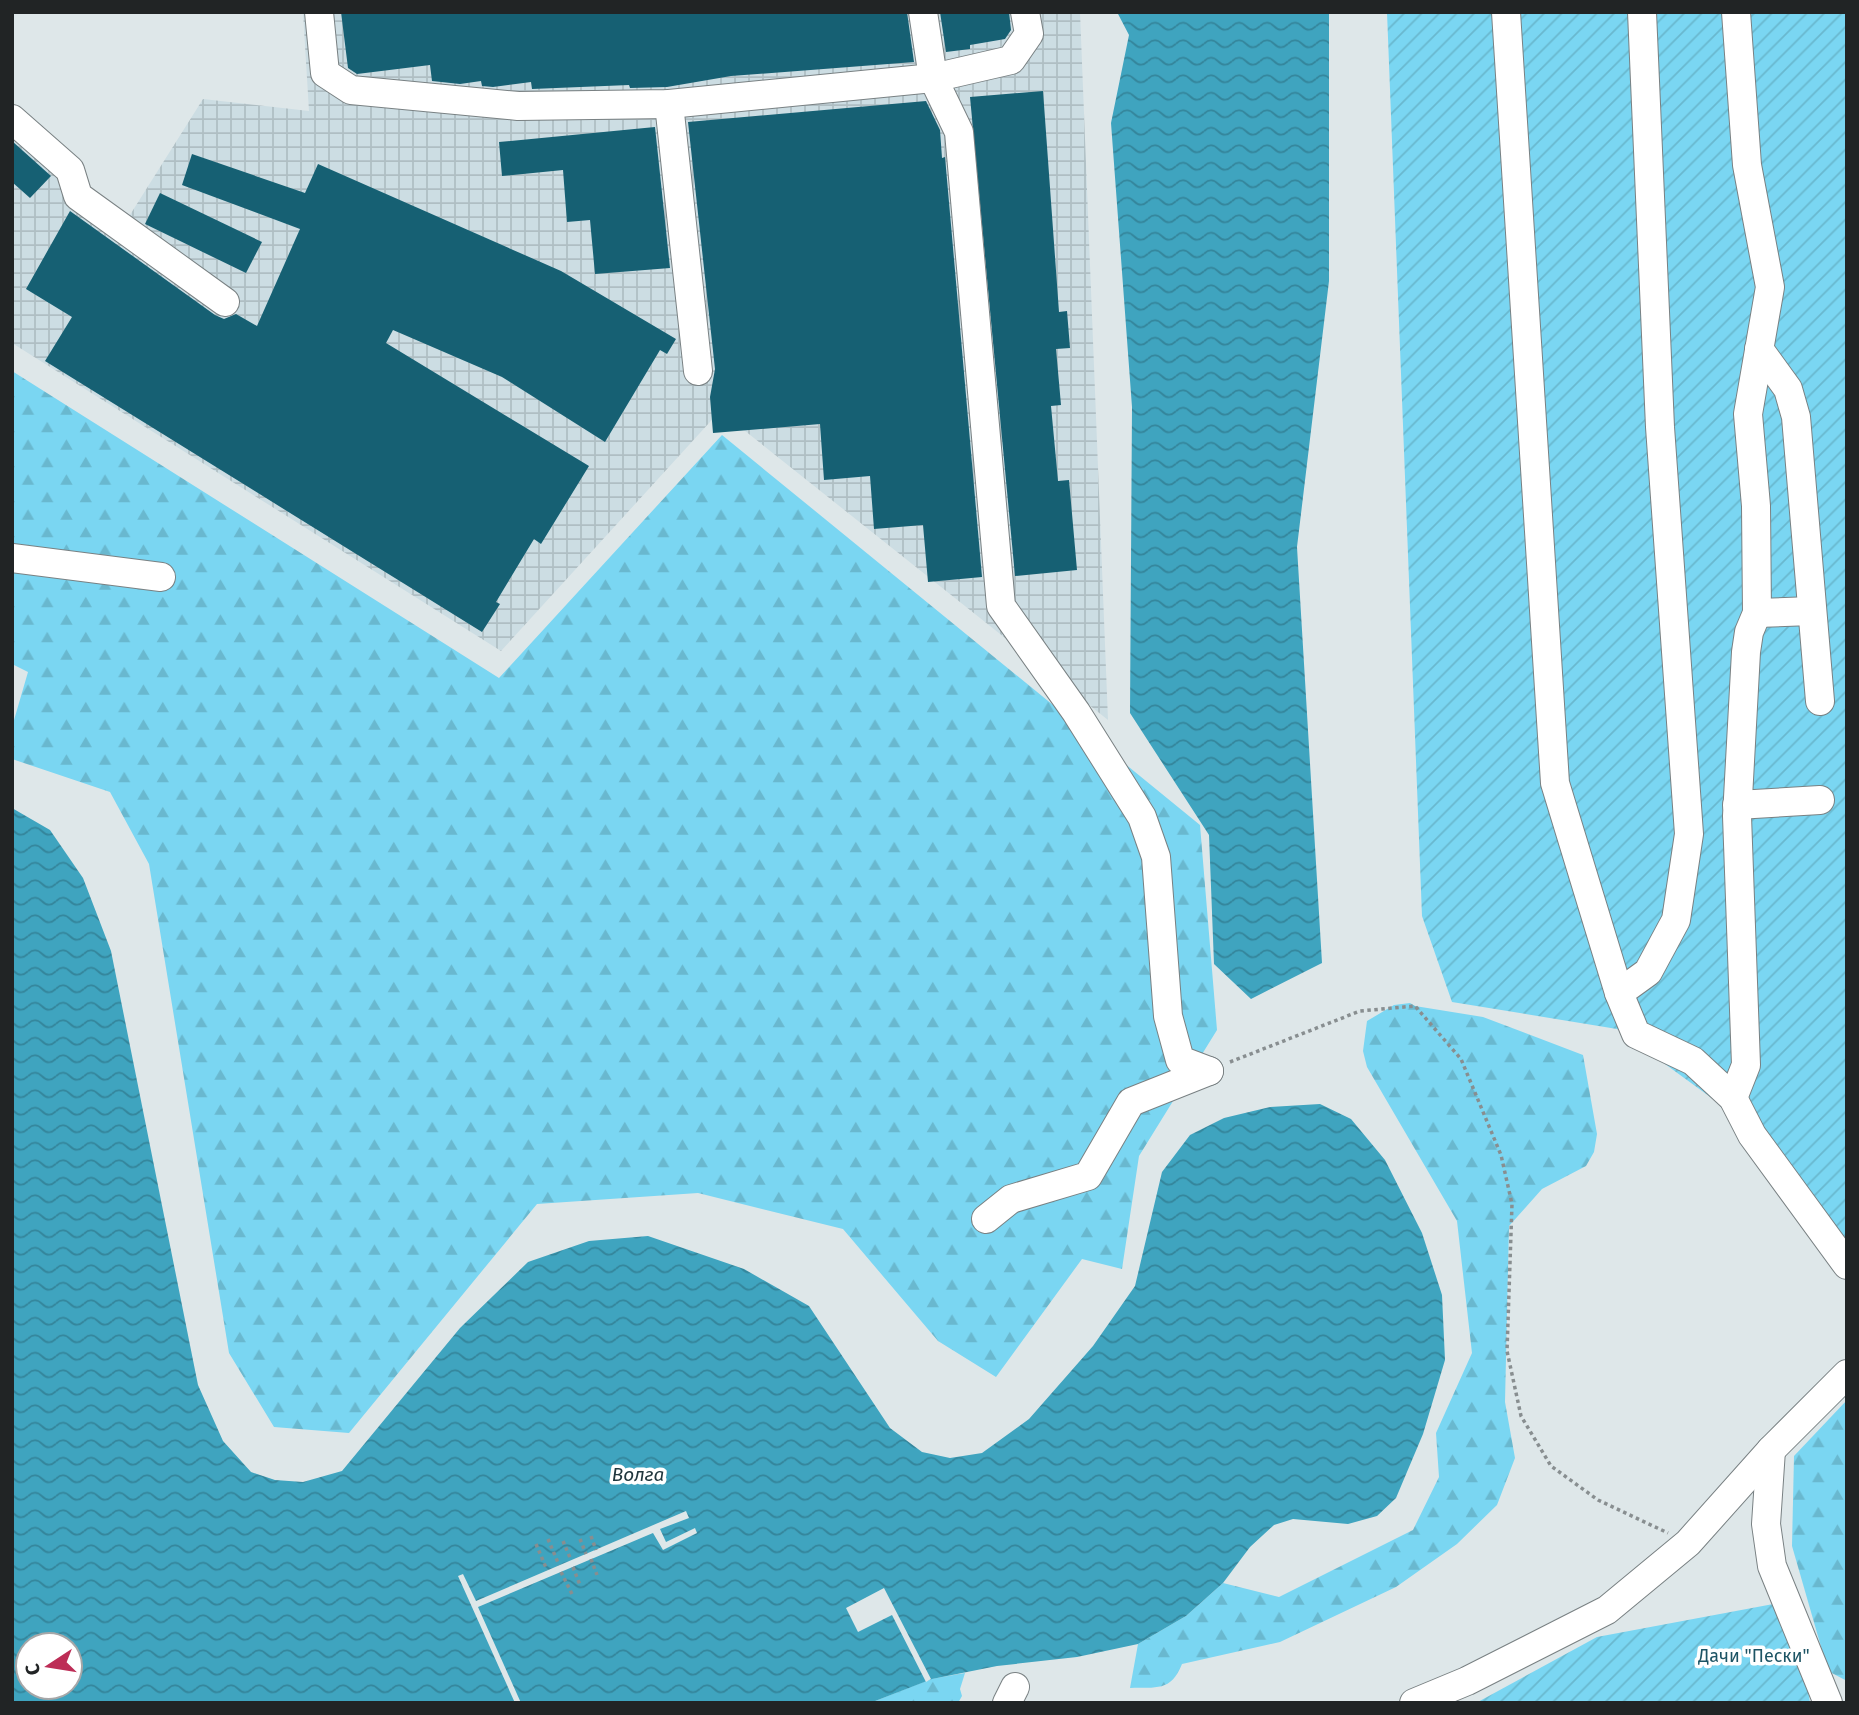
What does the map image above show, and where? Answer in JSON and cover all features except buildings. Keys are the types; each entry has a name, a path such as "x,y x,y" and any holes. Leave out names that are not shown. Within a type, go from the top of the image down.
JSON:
{"street":[{"path":"320,12 325,73 351,90 518,106 669,104 933,78 1011,60 1029,34 1025,12"},
{"path":"923,12 933,78 959,132 1001,606 1076,712 1142,817 1156,858 1168,1016 1180,1060 1209,1071"},
{"path":"1506,12 1555,783 1619,993 1636,1034 1693,1061 1733,1098 1752,1135 1847,1265"},
{"path":"1619,993 1648,972 1676,920 1689,835 1660,427 1642,12"},
{"path":"1733,1098 1746,1065 1737,805 1746,652 1749,632 1757,613 1756,506 1748,414 1770,288 1746,165 1736,12"},
{"path":"669,104 698,371"},
{"path":"12,120 70,170 78,196 225,302"},
{"path":"1759,349 1788,389 1796,417 1820,701"},
{"path":"12,558 162,577"},
{"path":"1757,613 1812,611"},
{"path":"1737,805 1820,800"},
{"path":"986,1219 1011,1199 1088,1176 1130,1102 1209,1071"},
{"path":"1414,1703 1467,1681 1607,1610 1688,1543 1771,1450 1847,1374"},
{"path":"1771,1450 1766,1524 1772,1566 1828,1703"}],"path":[{"path":"1209,1071 1360,1011 1415,1006 1461,1059 1501,1155 1512,1204 1507,1351 1521,1416 1551,1466 1598,1500 1688,1543"},
{"path":"591,1536 596,1549"},
{"path":"548,1539 559,1565"},
{"path":"580,1539 586,1554"},
{"path":"563,1541 571,1560"},
{"path":"536,1544 547,1570"},
{"path":"591,1559 597,1575"},
{"path":"573,1567 580,1585"},
{"path":"561,1572 572,1594"}],"shaded area":[{"path":"303,12 1080,12 1108,720 720,411 501,651 12,343 12,130 123,226 203,99 309,111"}],"green space":[{"path":"1387,12 1847,12 1847,1266 1724,1107 1617,1029 1452,1002 1422,916"},
{"path":"12,371 499,678 722,435 1200,825 1217,1030 1139,1156 1122,1269 1082,1259 996,1377 938,1341 843,1229 698,1193 537,1204 349,1433 274,1427 229,1353 149,864 110,792 12,759 12,727 28,672 12,664"},
{"path":"1410,1003 1483,1017 1583,1055 1597,1134 1594,1152 1586,1166 1542,1189 1509,1226 1505,1402 1515,1458 1497,1505 1457,1544 1396,1587 1280,1642 1182,1664 1168,1684 1130,1688 1138,1644 1186,1616 1223,1583 1279,1597 1413,1530 1439,1477 1436,1433 1472,1353 1457,1221 1367,1067 1363,1051 1367,1021 1394,1005"},
{"path":"1847,1400 1847,1681 1828,1671 1792,1546 1794,1456"},
{"name":"Дачи \"Пески\"","path":"1795,1600 1810,1703 1476,1703 1597,1637"},
{"path":"965,1673 960,1689 962,1696 958,1703 870,1703 931,1679"}],"water":[{"path":"1117,12 1329,12 1329,281 1297,547 1322,963 1251,999 1214,964 1209,835 1130,713 1132,407 1111,123 1129,35"},
{"name":"Волга","path":"12,808 50,830 83,878 111,951 198,1385 223,1441 251,1472 275,1480 303,1482 342,1471 460,1328 528,1262 589,1241 648,1236 744,1269 809,1306 890,1428 922,1452 950,1458 982,1453 1029,1419 1093,1346 1135,1286 1162,1172 1190,1135 1224,1118 1270,1107 1320,1104 1351,1119 1385,1160 1422,1233 1442,1295 1445,1360 1423,1434 1396,1498 1377,1516 1348,1524 1293,1519 1274,1525 1250,1547 1223,1583 1186,1616 1138,1644 1077,1657 997,1666 932,1679 870,1703 12,1703"}],"pier":[{"path":"686,1511 689,1518 660,1529 666,1542 695,1528 697,1533 663,1550 653,1533 478,1607 521,1703 515,1703 458,1576 463,1574 476,1601"},
{"path":"884,1588 931,1679 926,1682 892,1615 858,1632 846,1608"}]}
